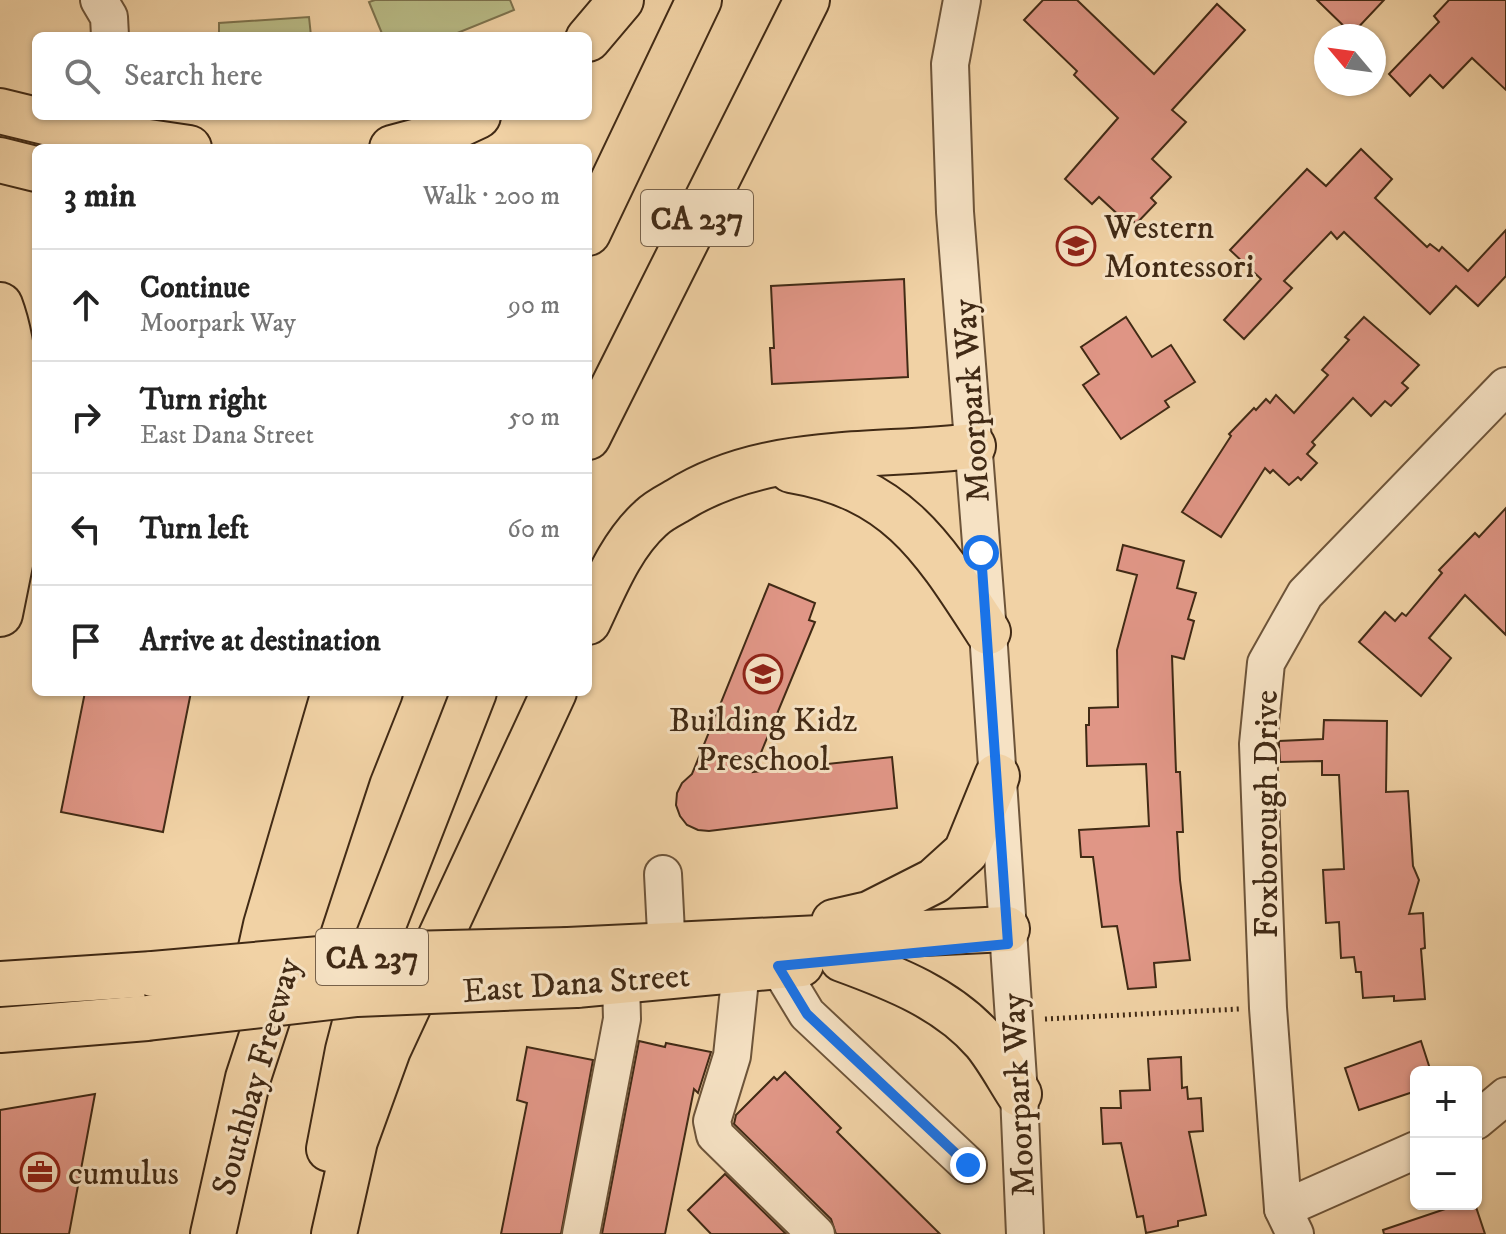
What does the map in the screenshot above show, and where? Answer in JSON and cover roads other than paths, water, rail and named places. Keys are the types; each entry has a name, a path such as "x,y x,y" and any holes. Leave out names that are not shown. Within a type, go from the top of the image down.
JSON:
{"main road":[{"path":"592,34 621,0"},
{"name":"CA 237","path":"592,225 699,0"},
{"name":"CA 237","path":"592,429 807,0"},
{"path":"0,111 32,118"},
{"path":"38,120 164,144"},
{"path":"407,144 433,137 469,120"},
{"path":"0,160 32,168"},
{"path":"0,305 6,322 14,387 18,525"},
{"path":"592,614 618,560 651,517 701,486 761,465 973,446"},
{"path":"0,614 32,453"},
{"path":"761,465 819,475 867,494 911,526 944,562 988,632"},
{"path":"248,1078 254,980 266,925 333,696"},
{"name":"Southbay Freeway","path":"213,1234 248,1078 349,770 378,696"},
{"name":"CA 237","path":"313,1234 348,1050 375,946 472,696"},
{"path":"334,1234 355,1141 388,1050 552,696"},
{"path":"760,958 869,914 934,881 966,852 997,776"},
{"name":"East Dana Street","path":"760,958 1008,936"},
{"name":"East Dana Street","path":"0,1030 147,1018 572,967 760,958 842,959 1008,936"},
{"name":"East Dana Street","path":"0,984 365,955 572,967 621,982 668,961"},
{"path":"842,959 888,976 948,1008 986,1044 1019,1094"}],"street":[{"path":"99,0 109,17 110,32"},
{"name":"Moorpark Way","path":"962,0 950,78 955,212 988,632 1019,1094 1025,1234"},
{"name":"Foxborough Drive","path":"1289,1221 1268,1008 1258,744 1266,663 1305,594 1506,386"},
{"path":"663,874 668,961"},
{"path":"760,958 807,1014 968,1165"},
{"path":"760,958 712,1121 715,1135 816,1234"},
{"path":"581,1234 622,1019 621,982"},
{"path":"1482,1116 1506,1096"},
{"path":"1289,1221 1410,1153"}],"place":[{"name":"Western Montessori","path":"1076,246"},
{"name":"Building Kidz Preschool","path":"763,674"},
{"name":"cumulus","path":"40,1172"}]}
